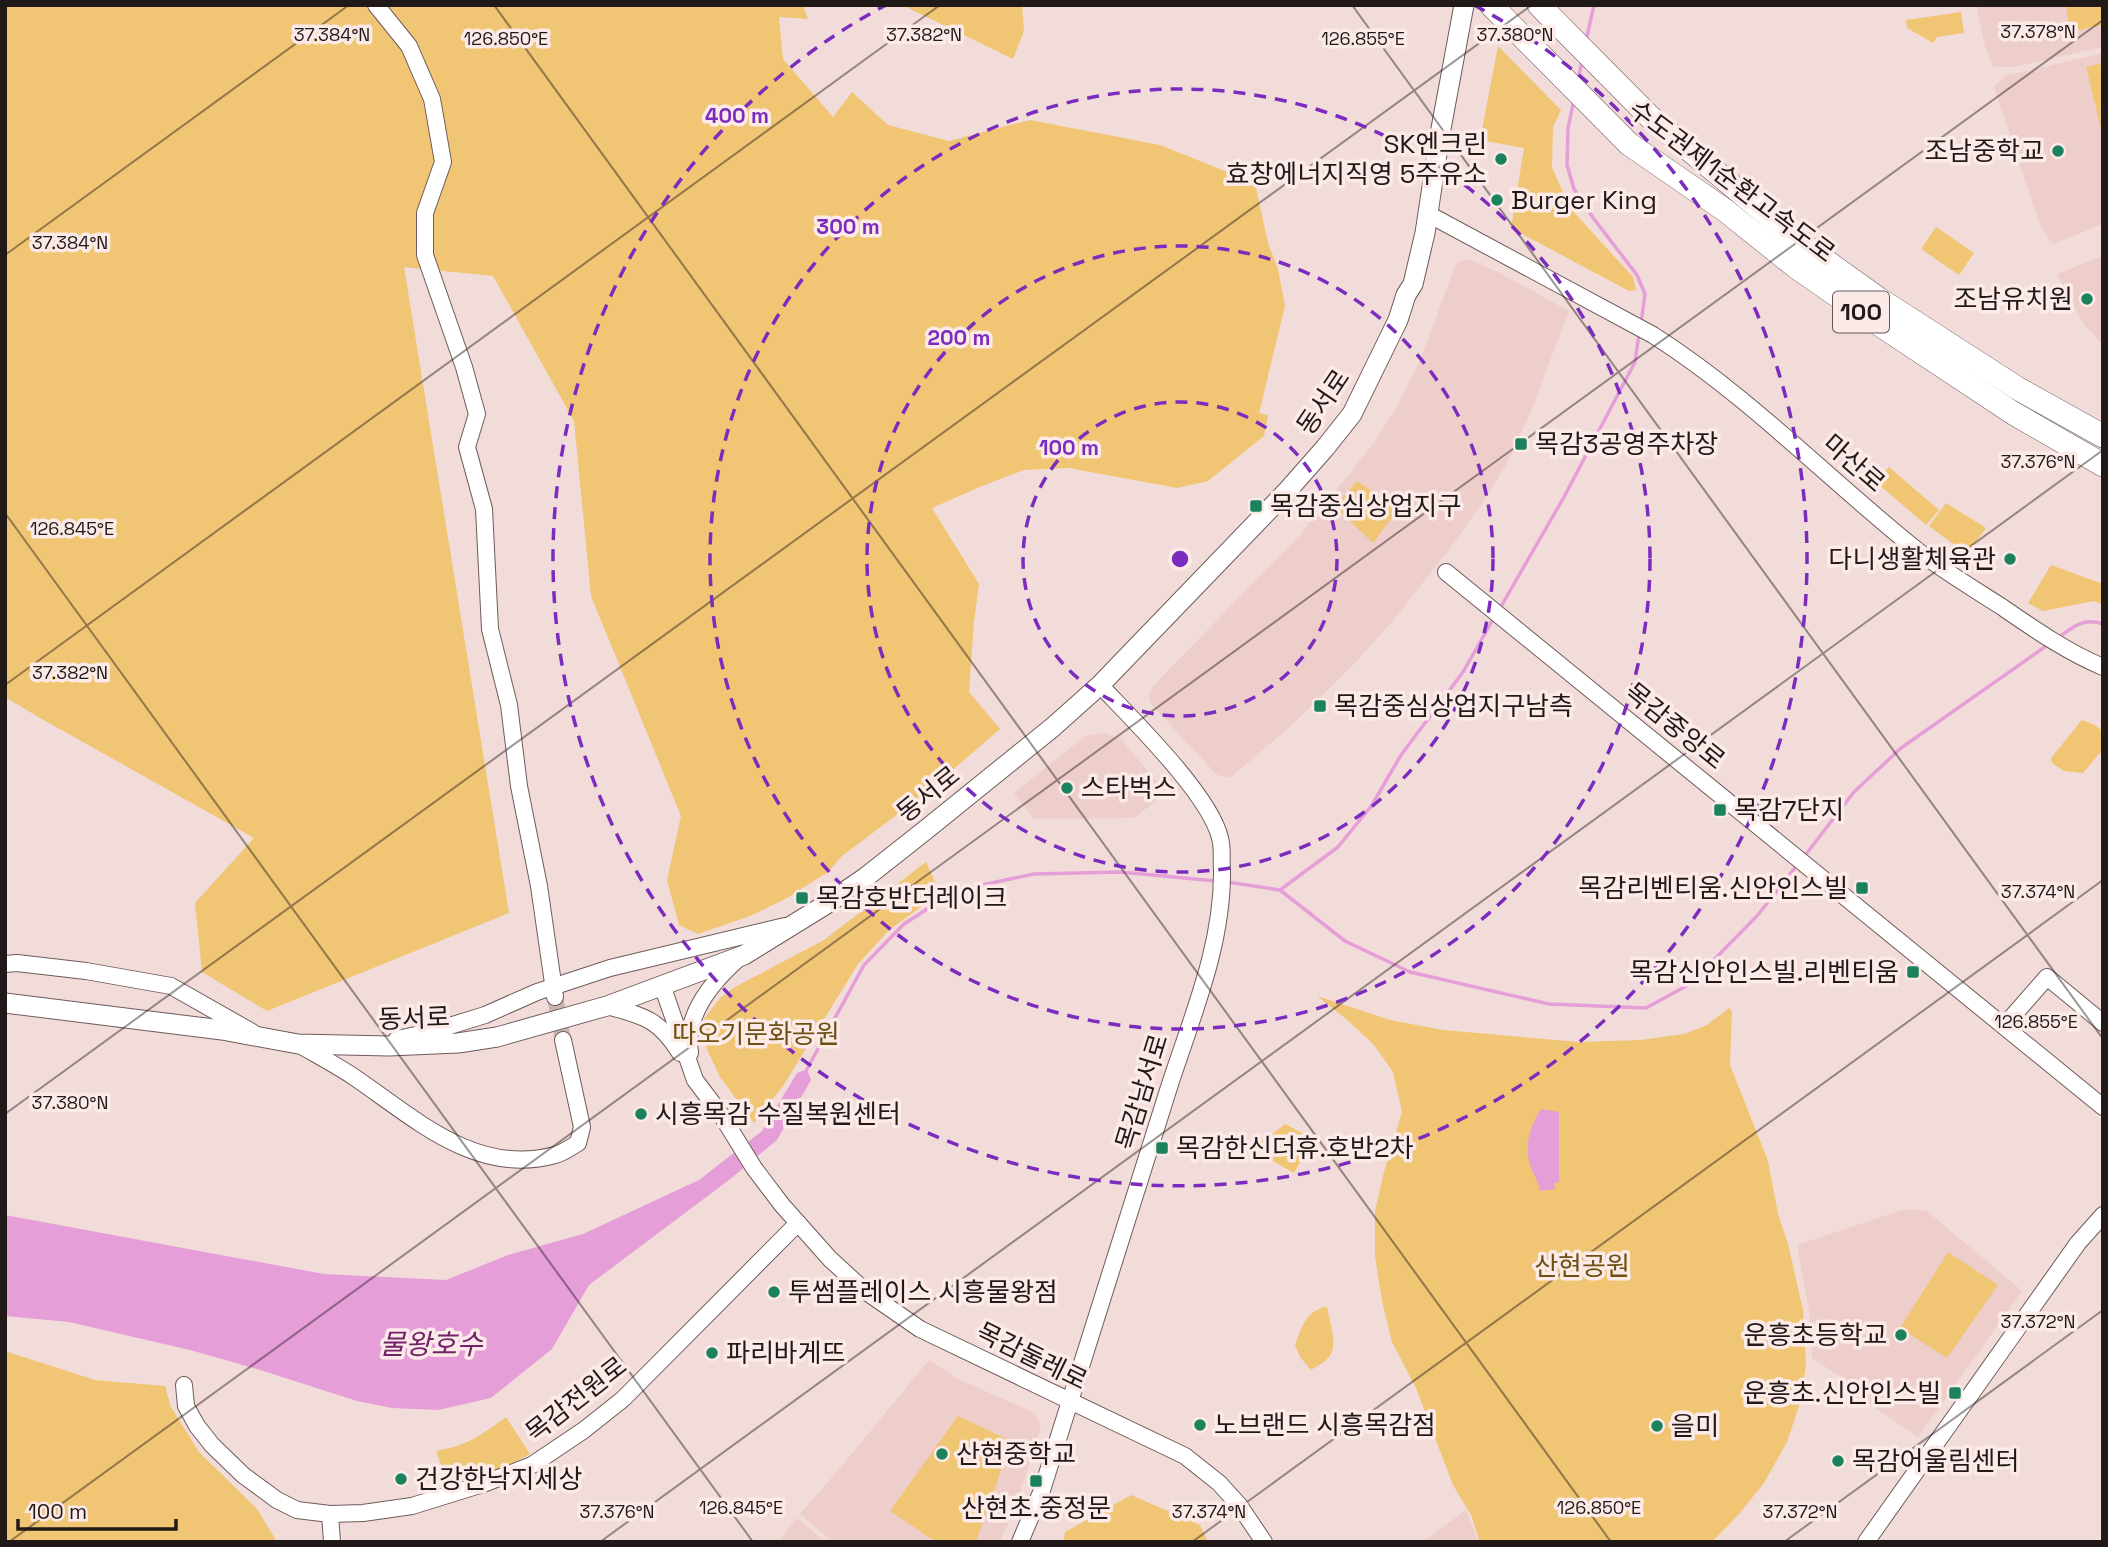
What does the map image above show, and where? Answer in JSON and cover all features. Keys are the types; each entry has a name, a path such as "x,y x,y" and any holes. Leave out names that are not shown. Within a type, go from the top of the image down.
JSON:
{"highway":[{"name":"수도권제1순환고속도로","path":"1491,5 1629,145 1726,211 1796,267 1882,326 2013,413 2103,465"},
{"name":"수도권제1순환고속도로","path":"1539,5 1650,117 1802,244 1879,299 2017,388 2103,436"}],"main road":[{"name":"동서로","path":"5,1003 222,1030 298,1044 368,1046 458,1043 496,1037 607,1006 744,955 866,877 1053,727 1100,685 1288,490 1352,414 1413,284 1428,214 1464,5"}],"street":[{"path":"376,5 409,46 432,99 443,162 425,213 425,255 464,367 477,414 467,447 484,509 490,629 509,705 519,786 539,886 555,992"},
{"name":"마산로","path":"1428,214 1612,312 1680,352 1795,444 1919,552 2028,624 2086,660 2103,667"},
{"name":"목감중앙로","path":"1452,577 2004,1026"},
{"name":"목감남서로","path":"1020,1542 1042,1490 1211,958 1222,891 1220,837 1206,807 1182,775 1100,685"},
{"path":"368,1046 430,1032 555,992 610,968 794,924"},
{"path":"695,1080 689,1048 691,1028 697,1011 705,993 744,955"},
{"path":"5,964 86,971 170,986 264,1039"},
{"path":"2103,1023 2047,977 2004,1026 2103,1107"},
{"path":"662,985 695,1080"},
{"path":"607,1006 649,1018 660,1027 678,1050 695,1080"},
{"path":"298,1044 353,1076 411,1119 468,1151 516,1160 556,1155 578,1143 582,1127 563,1040"},
{"name":"목감둘레로","path":"695,1080 782,1205 830,1259 865,1291 920,1329 1185,1457 1219,1483 1239,1505 1264,1542"},
{"path":"1866,1542 2078,1243 2103,1215"},
{"name":"목감전원로","path":"184,1385 186,1406 212,1445 243,1475 277,1500 297,1510 330,1514 363,1513 412,1506 483,1484 532,1465 584,1430 622,1399 798,1223"},
{"path":"330,1514 332,1542"}],"shaded area":[{"path":"1976,5 2103,5 2103,47 2014,67 1993,67 1985,47"},
{"name":"조남중학교","path":"2103,53 2103,224 2053,244 2041,228 1994,87 2005,76"},
{"name":"조남유치원","path":"2103,256 2103,345 2083,323 2057,274"},
{"path":"1465,259 1500,273 1569,311 1510,458 1453,544 1397,616 1356,662 1292,725 1230,778 1217,775 1151,704 1149,697 1152,687 1301,534 1373,444 1398,405 1421,358 1454,269 1458,262"},
{"path":"1105,733 1121,739 1166,793 1134,818 1034,819 1014,793 1085,736"},
{"name":"운흥초등학교","path":"1902,1210 1927,1211 2022,1291 1918,1437 1868,1403 1867,1394 1812,1358 1809,1311 1797,1245"},
{"name":"산현중학교","path":"929,1360 958,1379 1035,1413 1041,1428 1014,1510 1000,1542 833,1542 800,1514"},
{"path":"1466,1510 1479,1542 1423,1542"},
{"path":"797,1518 803,1523 825,1542 778,1542"}],"green space":[{"path":"5,5 803,5 808,19 779,17 783,59 833,117 852,92 888,125 949,141 1030,120 1160,145 1255,183 1285,306 1259,413 1268,415 1264,436 1208,481 1177,488 1069,468 1024,470 932,508 979,584 969,692 1000,729 927,792 842,856 828,872 787,898 750,916 698,934 679,925 667,880 681,816 591,596 574,421 493,276 404,267 509,913 267,1011 202,972 195,903 254,838 5,697"},
{"path":"902,5 1022,5 1024,31 1013,59"},
{"path":"2066,5 2103,5 2103,25 2070,32"},
{"path":"1961,12 1964,33 1937,37 1933,43 1907,28 1906,20"},
{"path":"1498,46 1561,110 1553,127 1552,168 1571,209 1633,277 1636,290 1629,291 1511,228 1524,148 1480,140"},
{"path":"2103,63 2103,137 2086,67"},
{"path":"1936,227 1974,253 1959,275 1921,249"},
{"path":"1889,467 1939,510 1926,525 1876,482"},
{"path":"1357,481 1398,509 1373,543 1335,507"},
{"path":"1946,503 1986,528 1967,554 1929,526"},
{"path":"2051,565 2103,584 2103,605 2094,601 2043,611 2028,603"},
{"path":"2082,720 2103,731 2103,749 2083,773 2064,771 2052,763 2051,758"},
{"name":"따오기문화공원","path":"926,862 940,893 889,930 858,964 783,1086 754,1123 720,1077 705,1045 704,1019 720,998 735,987 824,940"},
{"name":"산현공원","path":"1317,996 1390,1020 1443,1030 1579,1042 1641,1040 1684,1034 1707,1025 1729,1008 1732,1011 1730,1065 1768,1161 1778,1214 1788,1244 1803,1310 1806,1364 1801,1400 1787,1442 1764,1483 1712,1542 1480,1542 1471,1515 1453,1485 1416,1388 1392,1342 1382,1301 1375,1256 1375,1211 1402,1112 1393,1072 1374,1045"},
{"path":"1285,1124 1302,1133 1305,1154 1294,1173 1263,1156 1262,1140"},
{"path":"1948,1252 1998,1285 1947,1358 1900,1328"},
{"path":"1327,1307 1333,1339 1332,1352 1325,1361 1311,1370 1300,1357 1295,1345 1302,1326 1310,1315"},
{"path":"5,1351 95,1380 165,1386 171,1407 199,1452 257,1509 277,1542 5,1542"},
{"path":"958,1416 1009,1440 976,1542 936,1542 890,1511"},
{"path":"506,1417 530,1454 504,1468 448,1485 436,1451 474,1439"},
{"path":"1131,1495 1200,1525 1208,1542 1063,1542 1065,1532"}],"water":[{"name":"물왕호수","path":"807,1069 811,1080 777,1140 729,1180 589,1285 552,1349 491,1398 438,1410 392,1408 357,1401 190,1350 69,1322 5,1316 5,1215 324,1274 446,1280 508,1255 583,1234 699,1180 762,1131 797,1073"},
{"path":"1541,1109 1559,1112 1559,1182 1554,1183 1555,1189 1540,1191 1529,1162 1528,1146 1533,1123"}],"waterway":[{"path":"1586,41 1594,5"},
{"path":"1578,79 1582,62"},
{"path":"1574,100 1568,128 1567,165 1574,189 1637,275 1645,294 1641,323"},
{"path":"1499,610 1564,497 1635,362 1639,334"},
{"path":"1227,882 1280,890 1338,847 1372,805 1401,755 1463,672 1495,616"},
{"path":"2058,638 2084,622 2103,624"},
{"path":"1803,858 1854,792 1901,748 2049,644"},
{"path":"1280,890 1345,941 1410,972 1549,1004 1646,1008 1690,984 1757,916 1798,864"},
{"path":"807,1069 864,965 904,924 949,895 1034,874 1121,872 1216,881"}],"tunnel":[{"path":"555,997 563,1040"}],"place":[{"name":"조남중학교","path":"2058,151"},
{"name":"SK엔크린 효창에너지직영 5주유소","path":"1501,159"},
{"name":"Burger King","path":"1497,200"},
{"name":"조남유치원","path":"2087,299"},
{"name":"목감3공영주차장","path":"1521,444"},
{"name":"목감중심상업지구","path":"1256,506"},
{"name":"다니생활체육관","path":"2010,559"},
{"name":"목감중심상업지구남측","path":"1320,706"},
{"name":"스타벅스","path":"1067,788"},
{"name":"목감7단지","path":"1720,810"},
{"name":"목감리벤티움.신안인스빌","path":"1862,888"},
{"name":"목감호반더레이크","path":"802,898"},
{"name":"목감신안인스빌.리벤티움","path":"1913,972"},
{"name":"시흥목감 수질복원센터","path":"641,1114"},
{"name":"목감한신더휴.호반2차","path":"1162,1148"},
{"name":"투썸플레이스 시흥물왕점","path":"774,1292"},
{"name":"운흥초등학교","path":"1901,1335"},
{"name":"파리바게뜨","path":"712,1353"},
{"name":"운흥초.신안인스빌","path":"1955,1393"},
{"name":"노브랜드 시흥목감점","path":"1200,1425"},
{"name":"을미","path":"1657,1426"},
{"name":"산현중학교","path":"942,1454"},
{"name":"목감어울림센터","path":"1838,1461"},
{"name":"건강한낙지세상","path":"401,1479"},
{"name":"산현초.중정문","path":"1036,1481"}]}
